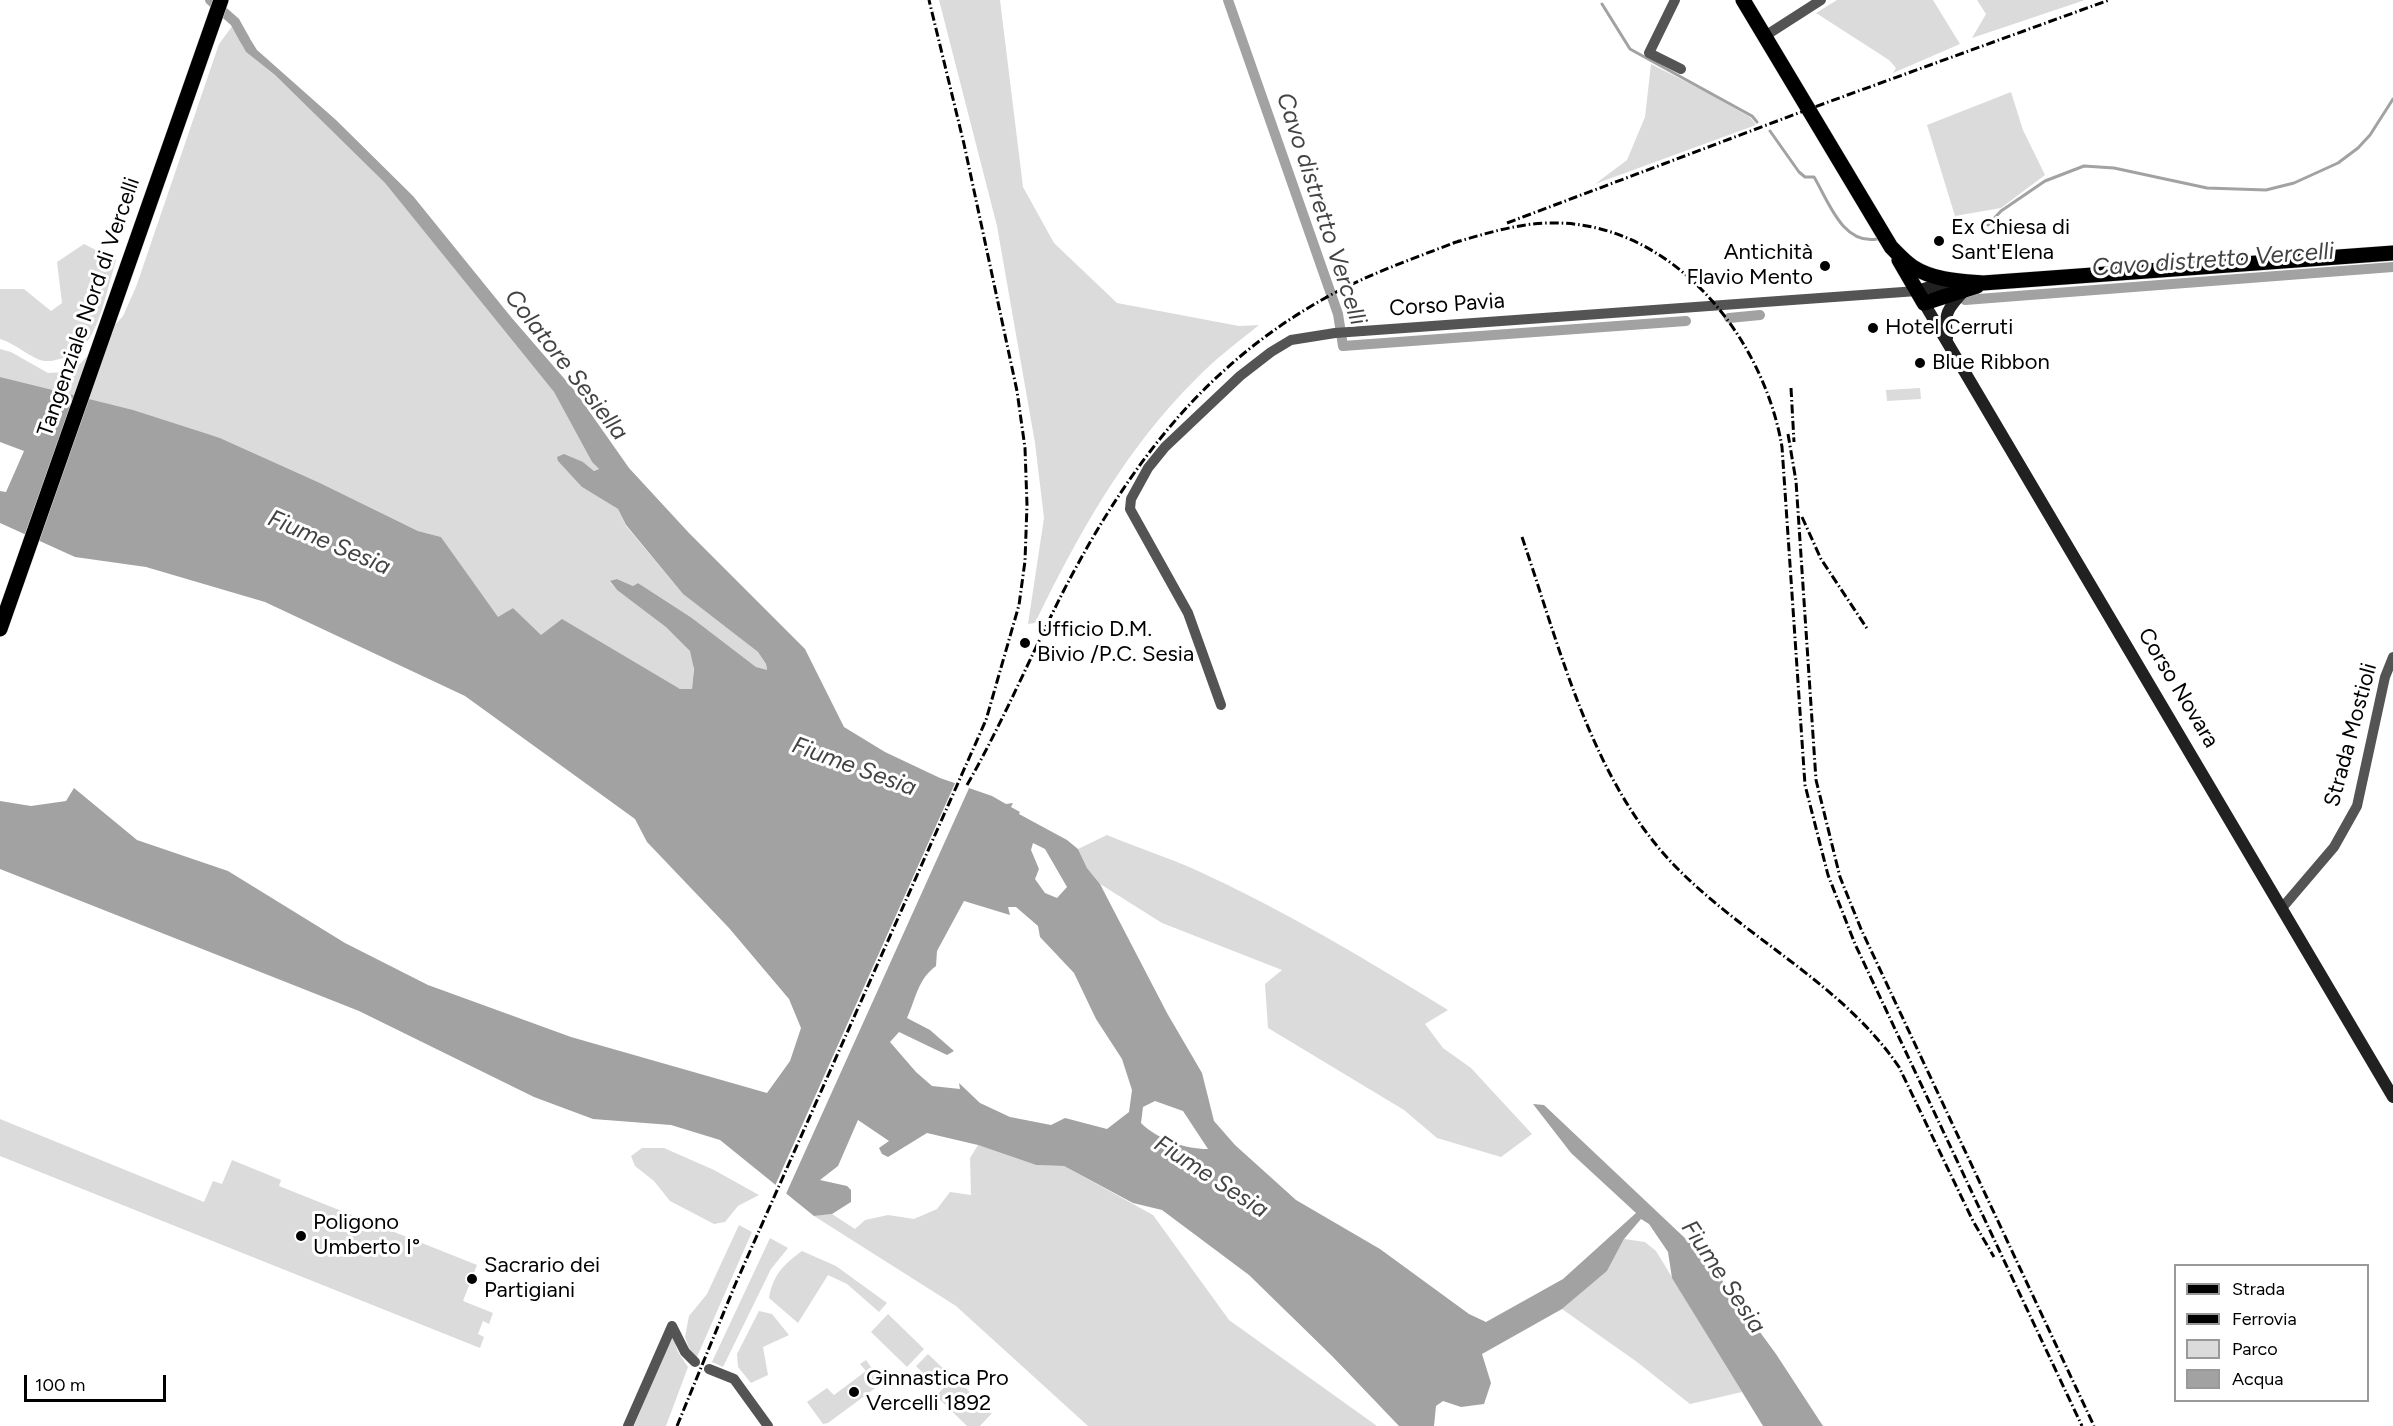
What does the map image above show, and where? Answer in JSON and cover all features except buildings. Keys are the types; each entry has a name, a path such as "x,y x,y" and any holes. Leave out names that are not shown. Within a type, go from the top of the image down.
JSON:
{"main road":[{"name":"Tangenziale Nord di Vercelli","path":"0,629 221,0"},
{"name":"Corso Novara","path":"1743,0 1948,342 2393,1097"},
{"path":"1891,247 1913,267 1951,280 1983,283 2393,253"},
{"path":"1921,297 1951,280"},
{"path":"1921,297 1964,291 1983,283"},
{"path":"1948,342 1945,320 1948,307 1964,291"}],"street":[{"path":"1675,0 1649,53 1681,69"},
{"path":"1764,36 1821,0"},
{"name":"Corso Pavia","path":"1221,705 1188,613 1136,524 1130,509 1131,499 1148,468 1165,447 1240,376 1291,340 1340,333 1921,297"},
{"name":"Strada Mostioli","path":"2282,908 2334,847 2357,806 2385,677 2393,657"},
{"path":"628,1426 672,1326 685,1352 695,1362"},
{"path":"708,1369 734,1379 768,1426"}],"green space":[{"path":"939,0 1000,0 1023,187 1054,243 1117,303 1239,326 1259,325 1203,372 1147,434 1105,494 1086,526 1035,623 1028,624 1044,518 1035,443 997,226"},
{"path":"1837,0 1933,0 1960,44 1893,73 1896,68 1889,60 1816,13"},
{"path":"1977,0 2085,0 1972,38 1986,14"},
{"path":"233,25 246,52 275,75 385,183 554,392 592,462 599,469 594,471 583,462 582,487 618,509 626,526 683,594 758,652 766,664 767,671 756,667 692,618 638,583 633,586 617,579 610,582 617,590 677,636 690,651 694,665 692,689 680,689 540,635 513,608 498,618 441,537 418,531 220,438 0,377 0,349 11,352 48,373 68,372 81,363 123,316 136,287 219,44"},
{"path":"1651,64 1750,117 1756,125 1595,184 1627,160 1645,117"},
{"path":"2011,92 2023,130 2045,175 2001,208 1955,216 1927,125"},
{"path":"84,244 116,260 97,323 85,344 63,358 45,361 0,339 0,289 24,289 51,311 62,303 57,262"},
{"path":"1920,388 1921,399 1887,401 1886,390"},
{"path":"1107,835 1229,885 1356,954 1448,1010 1425,1024 1443,1048 1471,1068 1532,1134 1501,1157 1437,1138 1404,1110 1268,1028 1265,984 1282,970 1162,923 1100,884 1087,868 1078,849"},
{"name":"Poligono Umberto I°","path":"0,1119 204,1202 213,1181 222,1184 232,1160 281,1180 279,1186 477,1265 463,1301 493,1313 489,1324 483,1321 478,1334 484,1337 480,1348 0,1156"},
{"path":"978,1145 1036,1165 1064,1166 1153,1215 1229,1320 1377,1426 1088,1426 956,1306 814,1216 832,1214 855,1229 865,1220 888,1215 914,1219 937,1209 950,1192 971,1195 970,1158"},
{"path":"642,1148 664,1148 714,1170 759,1195 738,1206 725,1222 714,1224 670,1201 654,1181 635,1166 631,1156"},
{"path":"739,1225 752,1232 696,1359 685,1337 689,1316 707,1294"},
{"path":"770,1238 788,1248 771,1269 723,1367 712,1362"},
{"path":"1624,1239 1645,1242 1656,1251 1742,1392 1690,1404 1637,1362 1562,1309 1607,1271"},
{"path":"802,1251 836,1266 887,1303 879,1312 847,1284 828,1275 798,1323 769,1298 773,1283 780,1271"},
{"path":"759,1311 772,1314 789,1335 763,1347 768,1375 751,1383 738,1367 737,1354"},
{"path":"888,1314 924,1349 907,1367 871,1332"},
{"path":"672,1335 678,1352 688,1367 666,1426 634,1426"},
{"path":"928,1354 951,1376 939,1389 916,1366"},
{"name":"Ginnastica Pro Vercelli 1892","path":"866,1360 882,1383 828,1423 823,1424 807,1402 827,1388 834,1395 866,1371 860,1364"},
{"path":"954,1377 992,1413 980,1426 967,1426 936,1396"}],"water":[{"name":"Fiume Sesia","path":"242,26 257,50 336,120 413,196 511,317 575,391 629,468 689,533 805,649 844,727 885,752 940,778 992,796 1006,804 1013,803 1011,807 1020,812 1019,814 1067,840 1078,849 1087,868 1100,884 1167,1013 1202,1073 1214,1121 1235,1145 1296,1200 1380,1249 1469,1314 1486,1322 1563,1279 1636,1213 1571,1153 1533,1104 1544,1105 1705,1257 1776,1354 1823,1426 1763,1426 1672,1278 1668,1252 1649,1224 1641,1219 1624,1239 1607,1271 1562,1309 1482,1354 1491,1383 1484,1404 1461,1407 1443,1401 1436,1406 1434,1426 1399,1426 1249,1275 1162,1210 1133,1203 1064,1166 1036,1165 978,1145 927,1133 888,1157 882,1154 879,1148 889,1141 858,1120 838,1166 820,1180 847,1186 851,1190 851,1202 832,1214 814,1216 720,1140 671,1125 593,1119 534,1097 359,1011 0,869 0,801 31,806 66,801 74,788 137,840 228,871 345,943 428,985 571,1037 767,1093 790,1061 801,1028 789,999 729,928 647,842 635,819 465,696 265,602 146,567 75,557 0,523 0,491 6,492 24,451 0,442 0,377 133,410 220,438 418,531 441,537 498,617 513,608 541,635 562,619 680,689 692,689 694,669 690,651 666,627 617,590 610,581 617,579 633,586 638,583 692,618 756,667 767,670 758,652 683,594 626,525 618,509 582,487 558,461 557,457 564,454 583,462 594,471 599,469 592,462 554,392 385,183 275,75 246,52 234,30","holes":["1033,843 1045,849 1067,887 1057,898 1045,893 1035,879 1039,869 1031,850","964,901 1010,915 1008,907 1016,907 1038,926 1040,937 1074,973 1096,1019 1122,1059 1132,1090 1129,1112 1107,1129 1065,1118 1051,1125 1010,1117 980,1103 959,1083 960,1089 932,1086 916,1072 890,1042 899,1032 947,1055 954,1051 930,1030 907,1018 921,983 936,966 937,951","1155,1101 1183,1111 1208,1149 1180,1145 1147,1129 1141,1123 1143,1107"]}],"pier":[{"path":"956,781 970,786 785,1196 774,1188"}],"waterway":[{"name":"Colatore Sesiella","path":"210,0 235,22 245,40"},
{"name":"Cavo distretto Vercelli","path":"1228,0 1338,314 1343,346 1686,321"},
{"path":"1602,4 1630,49 1752,116 1757,122"},
{"path":"1988,225 2001,211 2045,181 2084,166 2114,168 2207,188 2266,190 2294,183 2338,163 2358,148 2370,135 2393,99"},
{"path":"1770,131 1799,172 1805,177 1814,177 1845,228 1865,239 1877,239"},
{"name":"Cavo distretto Vercelli","path":"1965,300 2393,267"},
{"name":"Cavo distretto Vercelli","path":"1729,318 1760,315"}],"railway":[{"path":"677,1426 735,1285 986,720 1019,605 1025,561 1027,505 1025,448 1017,391 964,144 929,0"},
{"path":"1507,223 1809,109 2109,0"},
{"path":"1453,243 1512,227 1547,223 1592,227 1633,241 1670,263 1703,292 1732,326 1755,364 1771,405 1782,447 1805,785 1828,875 1855,944 2082,1426"},
{"path":"967,785 993,737 1064,590 1090,543 1117,498 1179,417 1214,380 1252,347 1295,316 1356,282 1459,241"},
{"path":"1791,388 1794,442"},
{"path":"1788,434 1796,481 1816,780 1840,877 1861,929 2094,1426"},
{"path":"1802,517 1821,559 1868,630"},
{"path":"1522,537 1581,710 1620,792 1645,830 1673,864 1730,915 1821,985 1876,1037 1899,1067 1973,1221 1994,1257"}],"place":[{"name":"Ex Chiesa di Sant'Elena","path":"1939,241"},
{"name":"Antichità Flavio Mento","path":"1825,266"},
{"name":"Hotel Cerruti","path":"1873,328"},
{"name":"Blue Ribbon","path":"1920,363"},
{"name":"Ufficio D.M. Bivio /P.C. Sesia","path":"1025,643"},
{"name":"Poligono Umberto I°","path":"301,1236"},
{"name":"Sacrario dei Partigiani","path":"472,1279"},
{"name":"Ginnastica Pro Vercelli 1892","path":"854,1392"}]}
